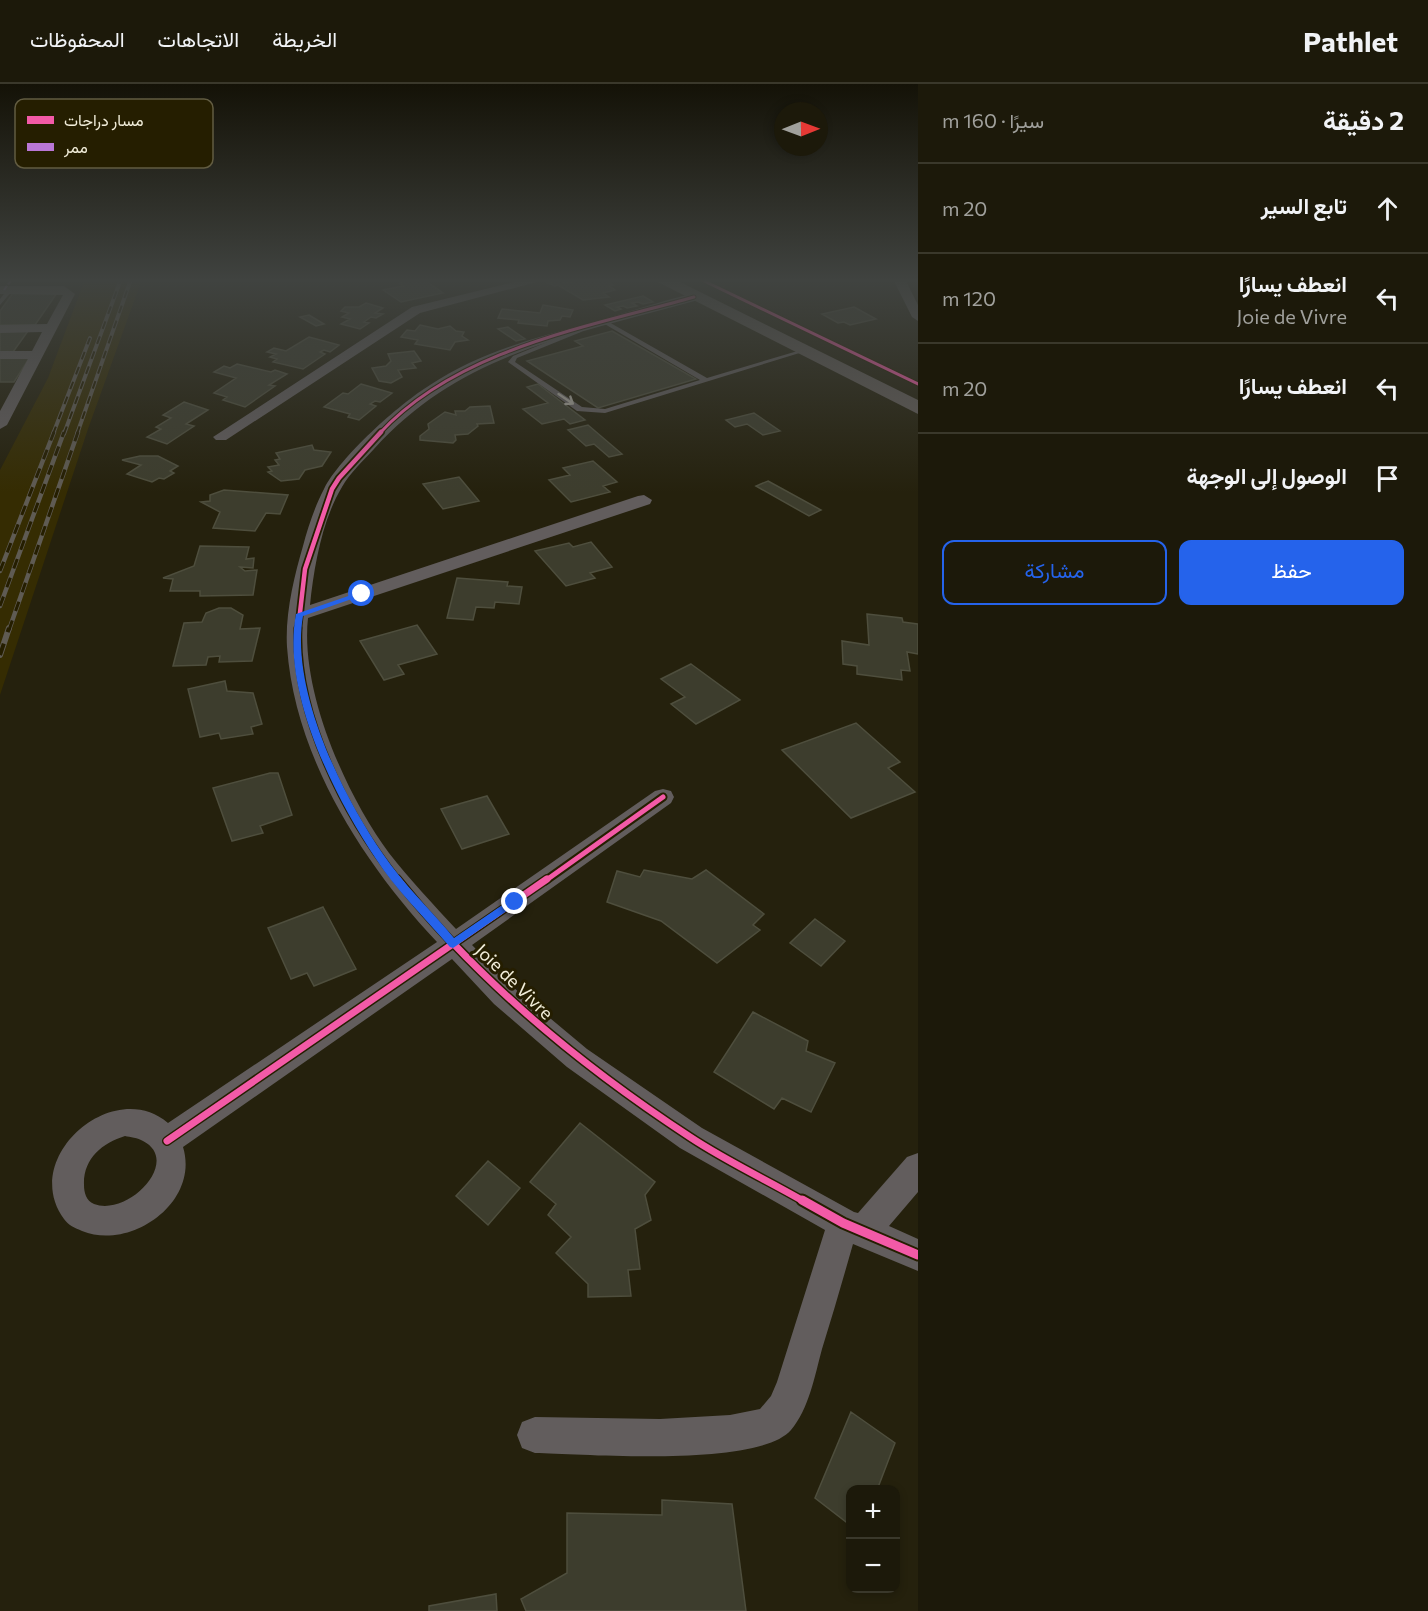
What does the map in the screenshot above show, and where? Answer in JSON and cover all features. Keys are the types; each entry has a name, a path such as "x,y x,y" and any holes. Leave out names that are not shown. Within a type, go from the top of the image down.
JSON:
{"main road":[{"path":"821,350 918,396"},
{"path":"803,351 918,408"}],"street":[{"path":"0,425 38,350"},
{"path":"221,437 354,350"},
{"name":"Joie de Vivre","path":"509,350 469,368 425,394 389,423 332,489 305,569 297,646 304,693 313,725 345,801 380,858 453,944 535,1025 633,1099 691,1138 853,1227 918,1255"},
{"path":"0,355 35,355"},
{"path":"0,385 22,384"},
{"path":"300,614 644,500"},
{"path":"167,1141 663,797"},
{"path":"535,1435 740,1434 772,1423 788,1402 853,1227 918,1168"}],"lane":[{"path":"532,350 515,357 511,362 575,406 595,411 605,411 803,351"},
{"path":"654,350 706,380"}],"shaded area":[{"path":"58,350 116,350 0,695 0,470 48,378"}],"building":[{"path":"0,350 14,350 13,352"},
{"path":"323,350 320,352 325,354 303,369 273,362 277,359 270,357 276,354 267,352"},
{"path":"567,350 646,350 696,379 598,408 527,361"},
{"path":"414,351 421,361 412,363 416,368 398,370 402,377 391,383 379,381 372,368 386,366 391,361 388,354"},
{"path":"30,357 14,382 0,382 0,358"},
{"path":"237,364 287,374 269,385 275,386 245,407 223,400 227,397 214,393 236,378 214,372 224,366 230,368"},
{"path":"361,384 392,393 380,402 375,401 370,404 376,406 359,420 348,417 350,414 324,407 343,393 348,394"},
{"path":"538,384 585,420 570,424 564,419 542,424 523,409 548,403 527,387"},
{"path":"184,402 208,410 186,424 194,426 167,444 147,437 161,429 156,427 171,418 163,415"},
{"path":"490,406 494,423 477,424 478,426 468,434 455,435 456,440 453,443 420,440 420,436 429,429 428,424 445,412 456,415 455,411 465,411 470,407"},
{"path":"754,413 780,431 763,435 747,424 735,427 726,420"},
{"path":"588,425 622,454 609,457 594,444 586,446 568,430"},
{"path":"312,445 314,450 331,452 322,466 305,470 299,479 281,481 268,472 272,471 268,467 279,465 275,460 280,459 276,453"},
{"path":"140,456 158,456 178,466 170,471 174,473 152,482 127,474 141,465 122,460"},
{"path":"593,461 617,482 603,486 610,492 571,502 549,480 570,475 563,468"},
{"path":"459,477 479,501 443,509 423,484"},
{"path":"768,481 821,510 809,516 756,486"},
{"path":"224,490 288,495 280,514 266,513 255,531 213,528 220,512 201,502 210,501 210,495"},
{"path":"591,542 612,567 590,573 595,578 566,586 535,551 569,543 573,547"},
{"path":"200,546 249,547 246,559 254,558 253,568 240,567 245,571 257,570 253,595 200,596 200,591 170,591 173,579 163,578 194,566"},
{"path":"457,578 508,582 507,586 522,587 519,604 495,602 494,608 476,607 473,620 447,618"},
{"path":"219,608 231,608 243,615 240,629 260,628 252,661 219,662 220,656 208,657 206,665 173,666 184,623 202,622 206,613"},
{"path":"867,614 902,618 903,622 918,624 918,654 907,652 910,671 901,670 902,680 857,674 857,666 843,664 842,641 869,645"},
{"path":"417,625 437,654 398,665 404,674 384,680 360,641"},
{"path":"691,664 740,700 696,724 671,704 685,697 661,679"},
{"path":"225,681 227,691 253,693 262,724 251,727 253,734 221,739 219,733 200,737 188,689"},
{"path":"856,723 900,762 888,768 915,792 851,818 782,750"},
{"path":"278,773 292,815 260,826 263,833 232,841 213,788"},
{"path":"487,796 509,834 462,849 441,809"},
{"path":"644,870 692,879 706,870 764,914 753,925 760,930 717,963 661,921 607,902 617,871 640,877"},
{"path":"323,907 356,969 314,986 307,973 291,979 268,928"},
{"path":"815,919 845,941 821,966 790,943"},
{"path":"753,1012 808,1041 806,1051 835,1063 811,1112 782,1098 774,1109 714,1072"},
{"path":"580,1123 655,1182 645,1195 651,1220 635,1229 640,1269 628,1270 631,1296 588,1297 588,1284 556,1253 571,1237 548,1215 556,1204 530,1182"},
{"path":"488,1161 520,1188 488,1225 456,1196"},
{"path":"851,1412 895,1443 879,1485 846,1485 846,1522 815,1498"},
{"path":"662,1500 732,1504 746,1611 526,1611 521,1599 567,1573 567,1513 662,1515"},
{"path":"496,1594 497,1611 429,1611 429,1606"}],"railway":[{"path":"53,434 85,350"},
{"path":"64,434 95,350"},
{"path":"77,434 106,350"},
{"path":"0,571 54,432"},
{"path":"0,606 64,432"},
{"path":"9,630 78,432"},
{"path":"0,655 9,628"}],"cycle path":[{"path":"507,350 434,388 389,423 339,478 332,489 315,534 305,569 297,646 304,693 313,725 345,801 380,858 415,902 504,996 577,1058 691,1138 843,1223 918,1255"},
{"path":"848,350 918,384"},
{"path":"167,1141 515,902 663,797"}],"route":[{"path":"362,594 300,614 298,623 297,646 304,693 313,725 345,801 380,858 453,944 515,902"}]}
